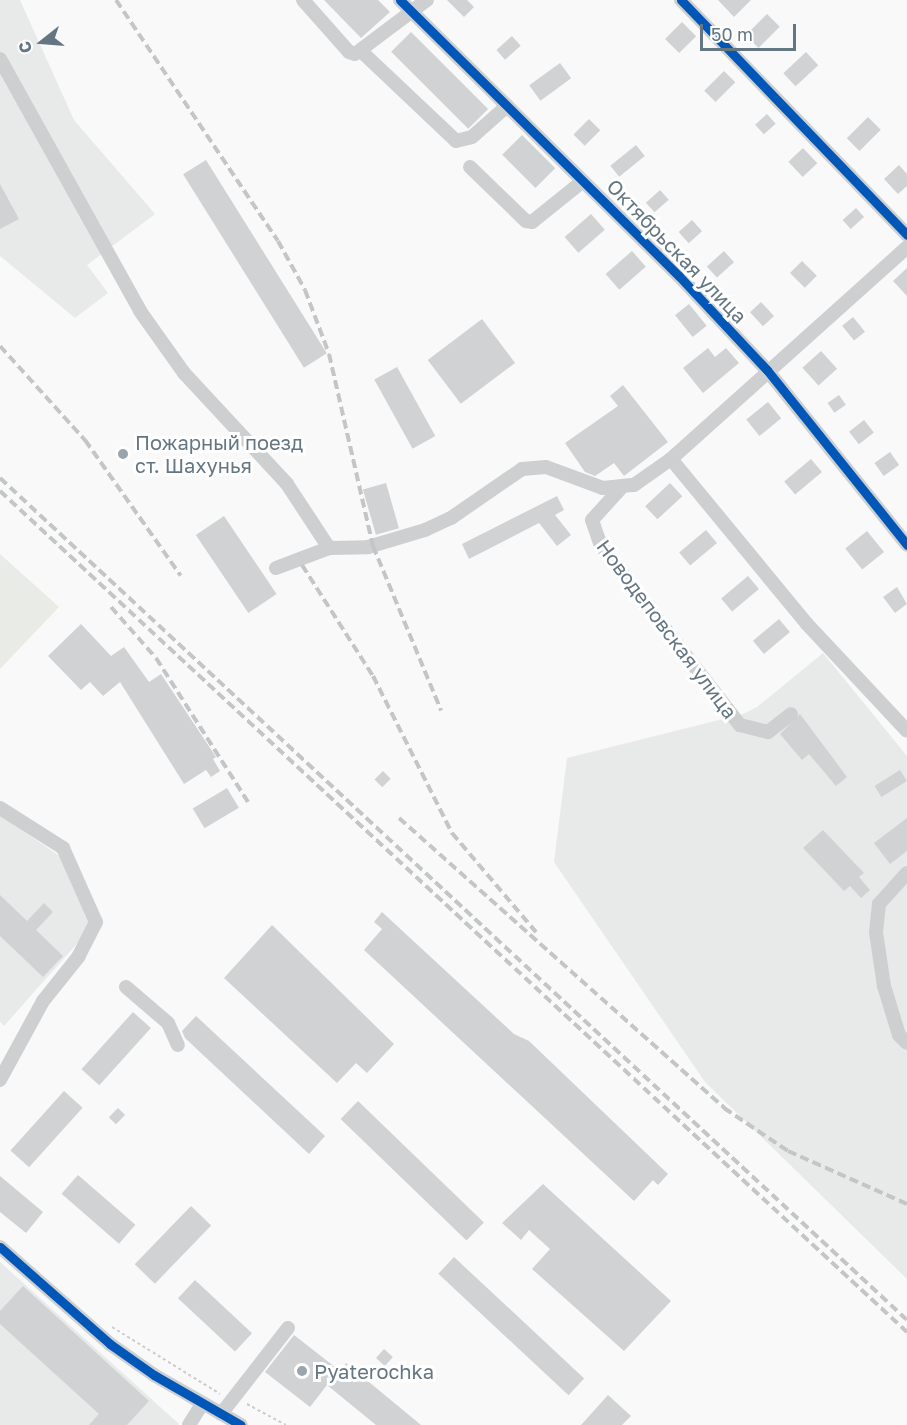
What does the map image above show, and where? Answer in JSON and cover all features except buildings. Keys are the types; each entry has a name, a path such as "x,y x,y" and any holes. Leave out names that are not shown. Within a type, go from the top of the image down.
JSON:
{"street":[{"path":"303,0 349,52 362,52 428,0"},
{"name":"Октябрьская улица","path":"400,0 583,181 767,370 907,545"},
{"path":"681,0 907,235"},
{"path":"362,52 456,141 472,136 507,105"},
{"path":"0,59 140,311 198,390 287,484 328,548"},
{"path":"470,167 526,221 532,222 583,181"},
{"path":"276,568 328,548 368,547 425,530 452,518 522,469 546,467 603,488 621,488 643,479 671,459 767,370 907,248"},
{"path":"671,459 807,624 907,731"},
{"name":"Новодеповская улица","path":"621,488 592,520 601,546 740,725 768,732 791,714"},
{"path":"0,808 63,848 96,922 79,956 43,1001 0,1080"},
{"path":"907,873 879,904 876,932 884,986 899,1035 907,1043"},
{"path":"126,987 168,1023 178,1045"},
{"path":"0,1247 110,1344 241,1425"},
{"path":"221,1414 288,1328"},
{"path":"189,1425 203,1403"}],"path":[{"path":"107,1324 231,1401 255,1406 286,1425"}],"shaded area":[{"path":"0,0 20,0 74,120 155,214 87,265 108,293 75,318 0,256"},
{"path":"0,554 59,607 0,669"},
{"path":"823,653 907,756 907,1279 705,1082 554,862 567,758 743,714 757,707"},
{"path":"0,815 58,855 80,888 88,910 88,925 81,939 4,1026 0,1022"},
{"path":"0,1262 179,1424 0,1425"}],"railway":[{"path":"116,0 278,241 305,290 329,354 373,546 441,710"},
{"path":"0,346 85,440 181,576"},
{"path":"0,478 907,1320"},
{"path":"0,491 907,1332"},
{"path":"302,565 373,676 452,833 536,932"},
{"path":"111,607 156,658 248,802"},
{"path":"399,818 724,1108 788,1151 907,1204"}],"cycle path":[{"path":"400,0 679,276 767,370 907,545"},
{"path":"681,0 907,235"},
{"path":"0,1247 110,1344 154,1375 241,1425"}],"place":[{"name":"Пожарный поезд ст. Шахунья","path":"123,454"},
{"name":"Pyaterochka","path":"302,1371"}]}
